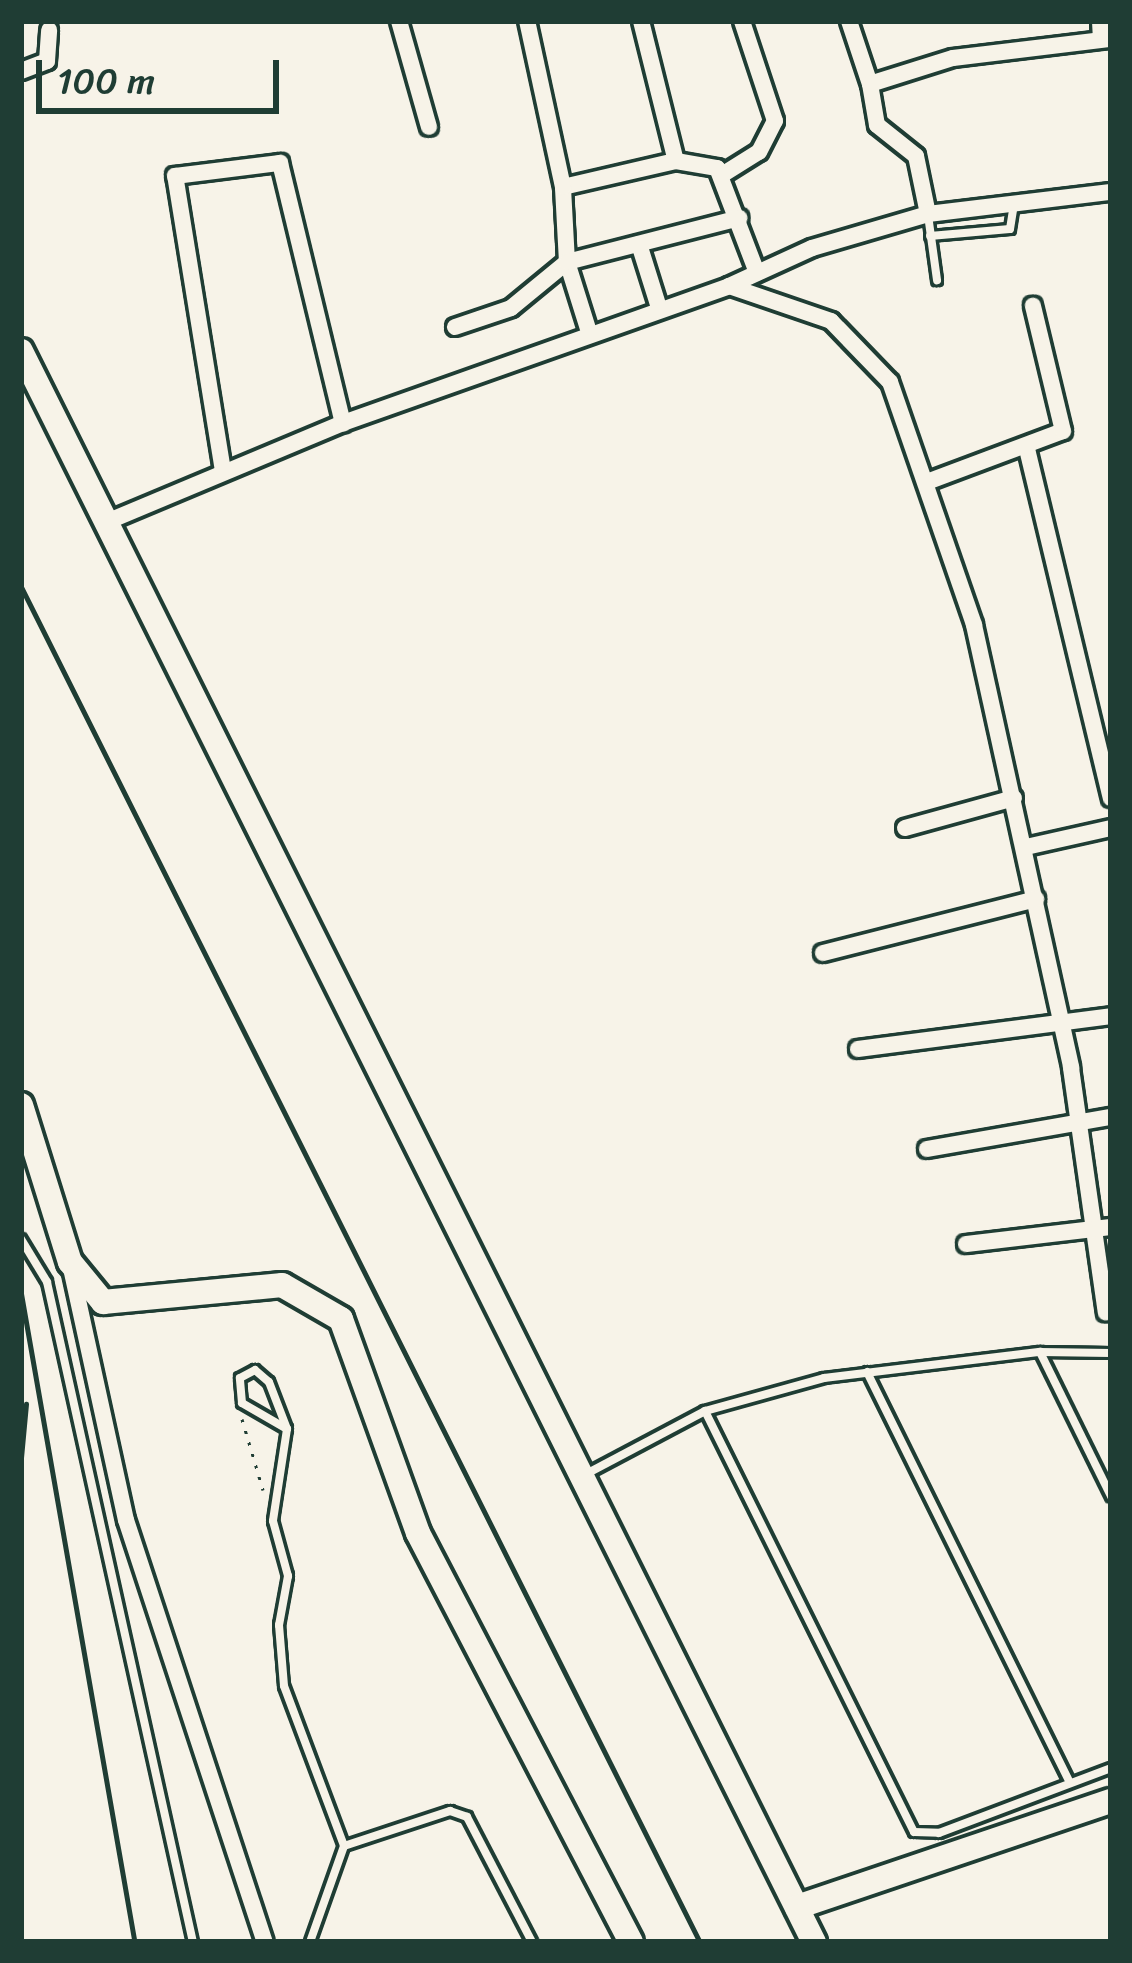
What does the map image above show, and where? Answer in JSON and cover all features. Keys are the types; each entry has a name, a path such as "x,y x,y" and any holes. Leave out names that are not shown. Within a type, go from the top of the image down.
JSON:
{"main road":[{"path":"21,351 814,1942"},
{"path":"21,1105 70,1262 103,1302 282,1285 341,1319 418,1533 631,1942"},
{"path":"797,1907 1111,1801"}],"street":[{"path":"399,21 429,127"},
{"path":"527,21 563,188 567,262 589,332"},
{"path":"640,21 676,161"},
{"path":"563,188 676,161 725,173 760,152 775,122 742,21"},
{"path":"849,21 870,84 877,125 916,156 928,214"},
{"path":"21,71 47,61 50,30"},
{"path":"870,84 953,58 1104,33"},
{"path":"223,471 176,176 280,163 343,423"},
{"path":"725,173 757,273"},
{"path":"104,523 343,423 928,214 1111,191"},
{"path":"455,327 512,308 567,262 739,218"},
{"path":"639,244 658,308"},
{"path":"729,286 831,321 890,382 927,482 1026,847 1078,1121 1106,1313"},
{"path":"927,482 1027,449 1064,431 1033,306"},
{"path":"1027,449 1111,798"},
{"path":"905,828 1014,798"},
{"path":"1026,847 1111,828"},
{"path":"823,953 1036,899"},
{"path":"858,1048 1111,1016"},
{"path":"927,1149 1111,1117"},
{"path":"966,1244 1111,1226"},
{"path":"70,1262 127,1520 266,1942"}],"lane":[{"path":"930,236 1010,229 1014,203"},
{"path":"928,214 937,280"},
{"path":"21,1239 47,1282 194,1942"},
{"path":"583,1475 705,1411 866,1372 1040,1352 1111,1353"},
{"path":"1040,1352 1111,1496"},
{"path":"287,1429 236,1394 255,1370 269,1382 287,1429 274,1521 288,1576 284,1686 344,1846 310,1942"},
{"path":"866,1372 1069,1780"},
{"path":"705,1411 914,1832 939,1833 1069,1780 1111,1768"},
{"path":"344,1846 450,1811 467,1816 532,1942"}],"path":[{"path":"236,1394 274,1521"}],"railway":[{"path":"21,586 700,1942"},
{"path":"21,1291 135,1942"},
{"path":"21,1458 26,1404"}]}
